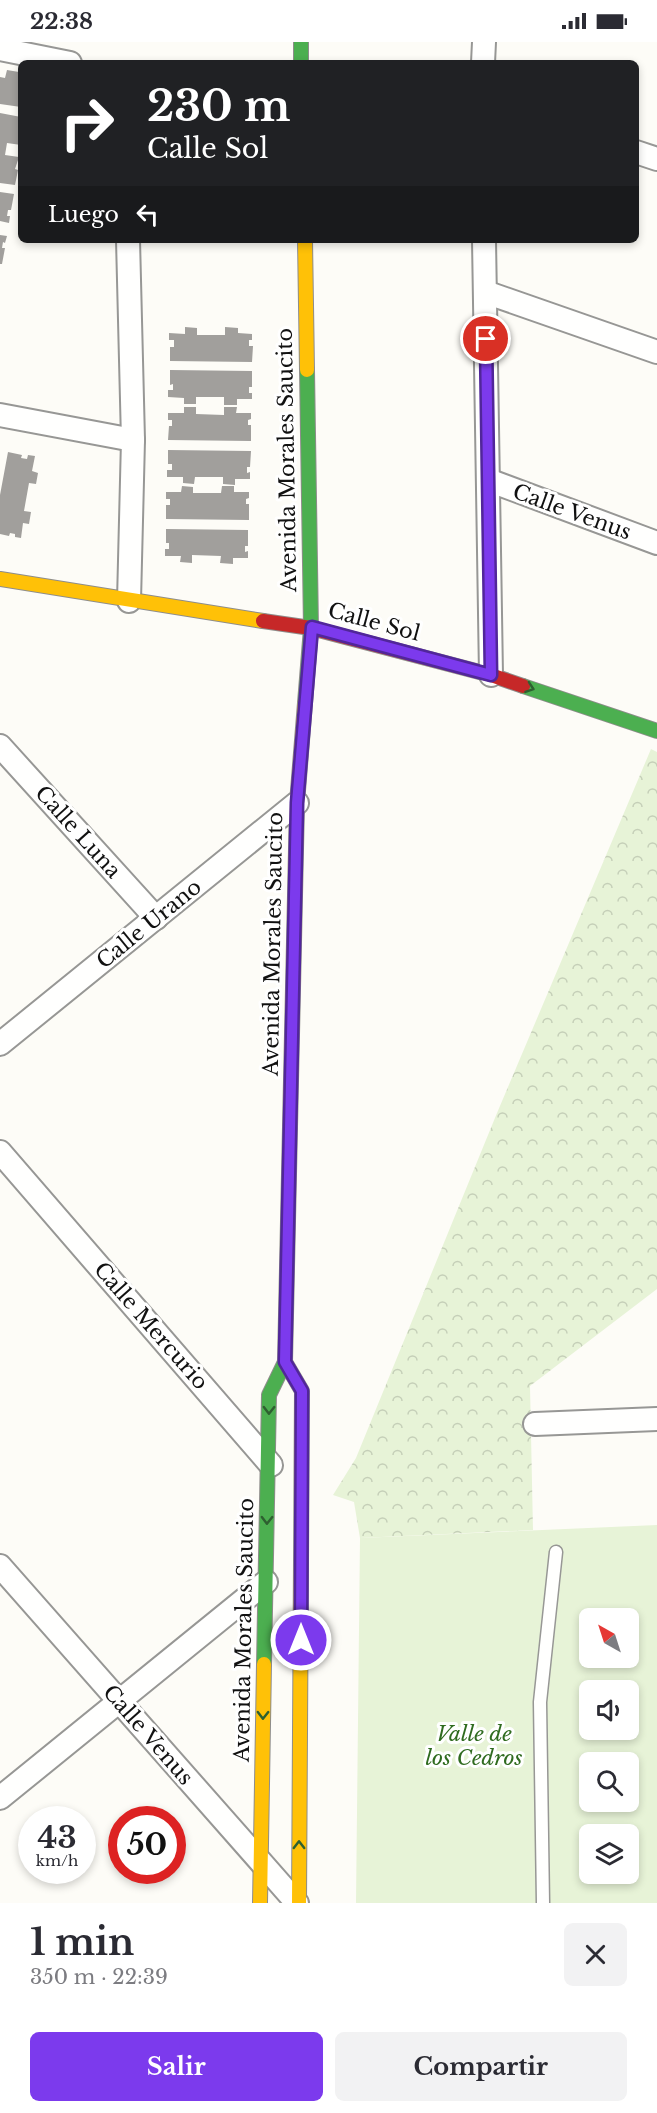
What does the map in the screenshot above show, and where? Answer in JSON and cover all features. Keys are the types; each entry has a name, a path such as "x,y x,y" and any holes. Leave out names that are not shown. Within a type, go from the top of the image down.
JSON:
{"main road":[{"path":"301,42 301,60"},
{"name":"Avenida Morales Saucito","path":"260,1903 269,1395 285,1362 297,803 312,627 304,243"},
{"name":"Calle Sol","path":"0,579 129,601 312,627 491,675 657,731"},
{"path":"285,1362 302,1391 298,1903"}],"street":[{"path":"483,60 484,42"},
{"path":"0,49 55,60"},
{"path":"639,153 657,159"},
{"path":"128,243 133,440 129,601"},
{"path":"484,243 491,675"},
{"path":"485,292 657,352"},
{"path":"0,415 133,440"},
{"name":"Calle Venus","path":"488,480 657,543"},
{"name":"Calle Luna","path":"0,746 156,918"},
{"name":"Calle Urano","path":"0,1044 297,803"},
{"name":"Calle Mercurio","path":"0,1152 302,1500"},
{"path":"536,1424 656,1418"},
{"name":"Calle Venus","path":"0,1566 298,1903"},
{"path":"0,1798 266,1582"}],"lane":[{"path":"543,1903 540,1702 556,1552"}],"green space":[{"path":"651,749 657,752 657,1289 530,1386 533,1530 360,1538 354,1502 333,1495 356,1458 497,1113"},
{"name":"Valle de los Cedros","path":"657,1525 657,1903 356,1903 360,1538"}],"building":[{"path":"7,70 18,72 18,107 0,104 0,77 5,78"},
{"path":"0,113 18,116 18,145 7,143 5,155 18,157 15,169 18,170 15,185 0,183"},
{"path":"0,192 14,194 11,210 8,210 9,223 0,221"},
{"path":"0,235 7,236 5,243 3,242 2,248 5,248 2,264 0,264"},
{"path":"185,327 197,328 197,335 225,335 225,327 238,328 238,333 252,334 249,346 253,346 252,362 170,361 170,347 174,347 174,340 169,340 169,333 185,334"},
{"path":"170,370 252,371 252,387 249,387 249,393 252,393 252,399 237,399 237,405 224,405 224,397 196,397 196,404 184,404 184,398 168,397 168,390 173,390 173,384 170,385"},
{"path":"184,407 196,407 196,414 224,415 224,407 237,407 236,413 251,413 248,425 251,425 251,441 168,440 172,420 168,420 168,413 184,413"},
{"path":"168,450 251,451 250,467 247,467 250,479 235,479 235,485 223,484 223,477 195,477 194,484 183,483 183,477 167,477 167,470 172,470 172,464 168,464"},
{"path":"8,452 22,455 21,458 27,459 28,455 35,456 32,471 38,473 36,484 29,483 24,511 31,512 29,524 23,523 21,538 10,533 9,536 0,534 0,495"},
{"path":"182,486 193,487 193,493 221,493 222,486 234,486 234,492 249,492 246,504 249,504 249,520 166,519 166,505 170,505 170,499 166,499 166,492 181,492"},
{"path":"166,529 248,530 248,546 245,546 245,552 248,551 248,558 233,558 233,564 220,563 221,556 192,555 192,563 180,562 181,556 165,556 165,549 169,549 169,543 166,543"}],"traffic: fast":[{"path":"301,42 301,60"},
{"path":"305,703 311,628 307,370"},
{"path":"523,686 657,731"},
{"path":"264,1664 269,1395 285,1362 290,1127"}],"traffic: slow":[{"path":"305,243 307,370"},
{"path":"0,579 263,621"},
{"path":"290,1127 297,803 305,703"},
{"path":"285,1362 302,1391 299,1903"},
{"path":"260,1903 264,1664"}],"traffic: jam":[{"path":"263,621 311,628 491,675 523,686"}],"route":[{"path":"301,1640 302,1391 285,1362 297,803 312,627 491,675 486,339"}]}
